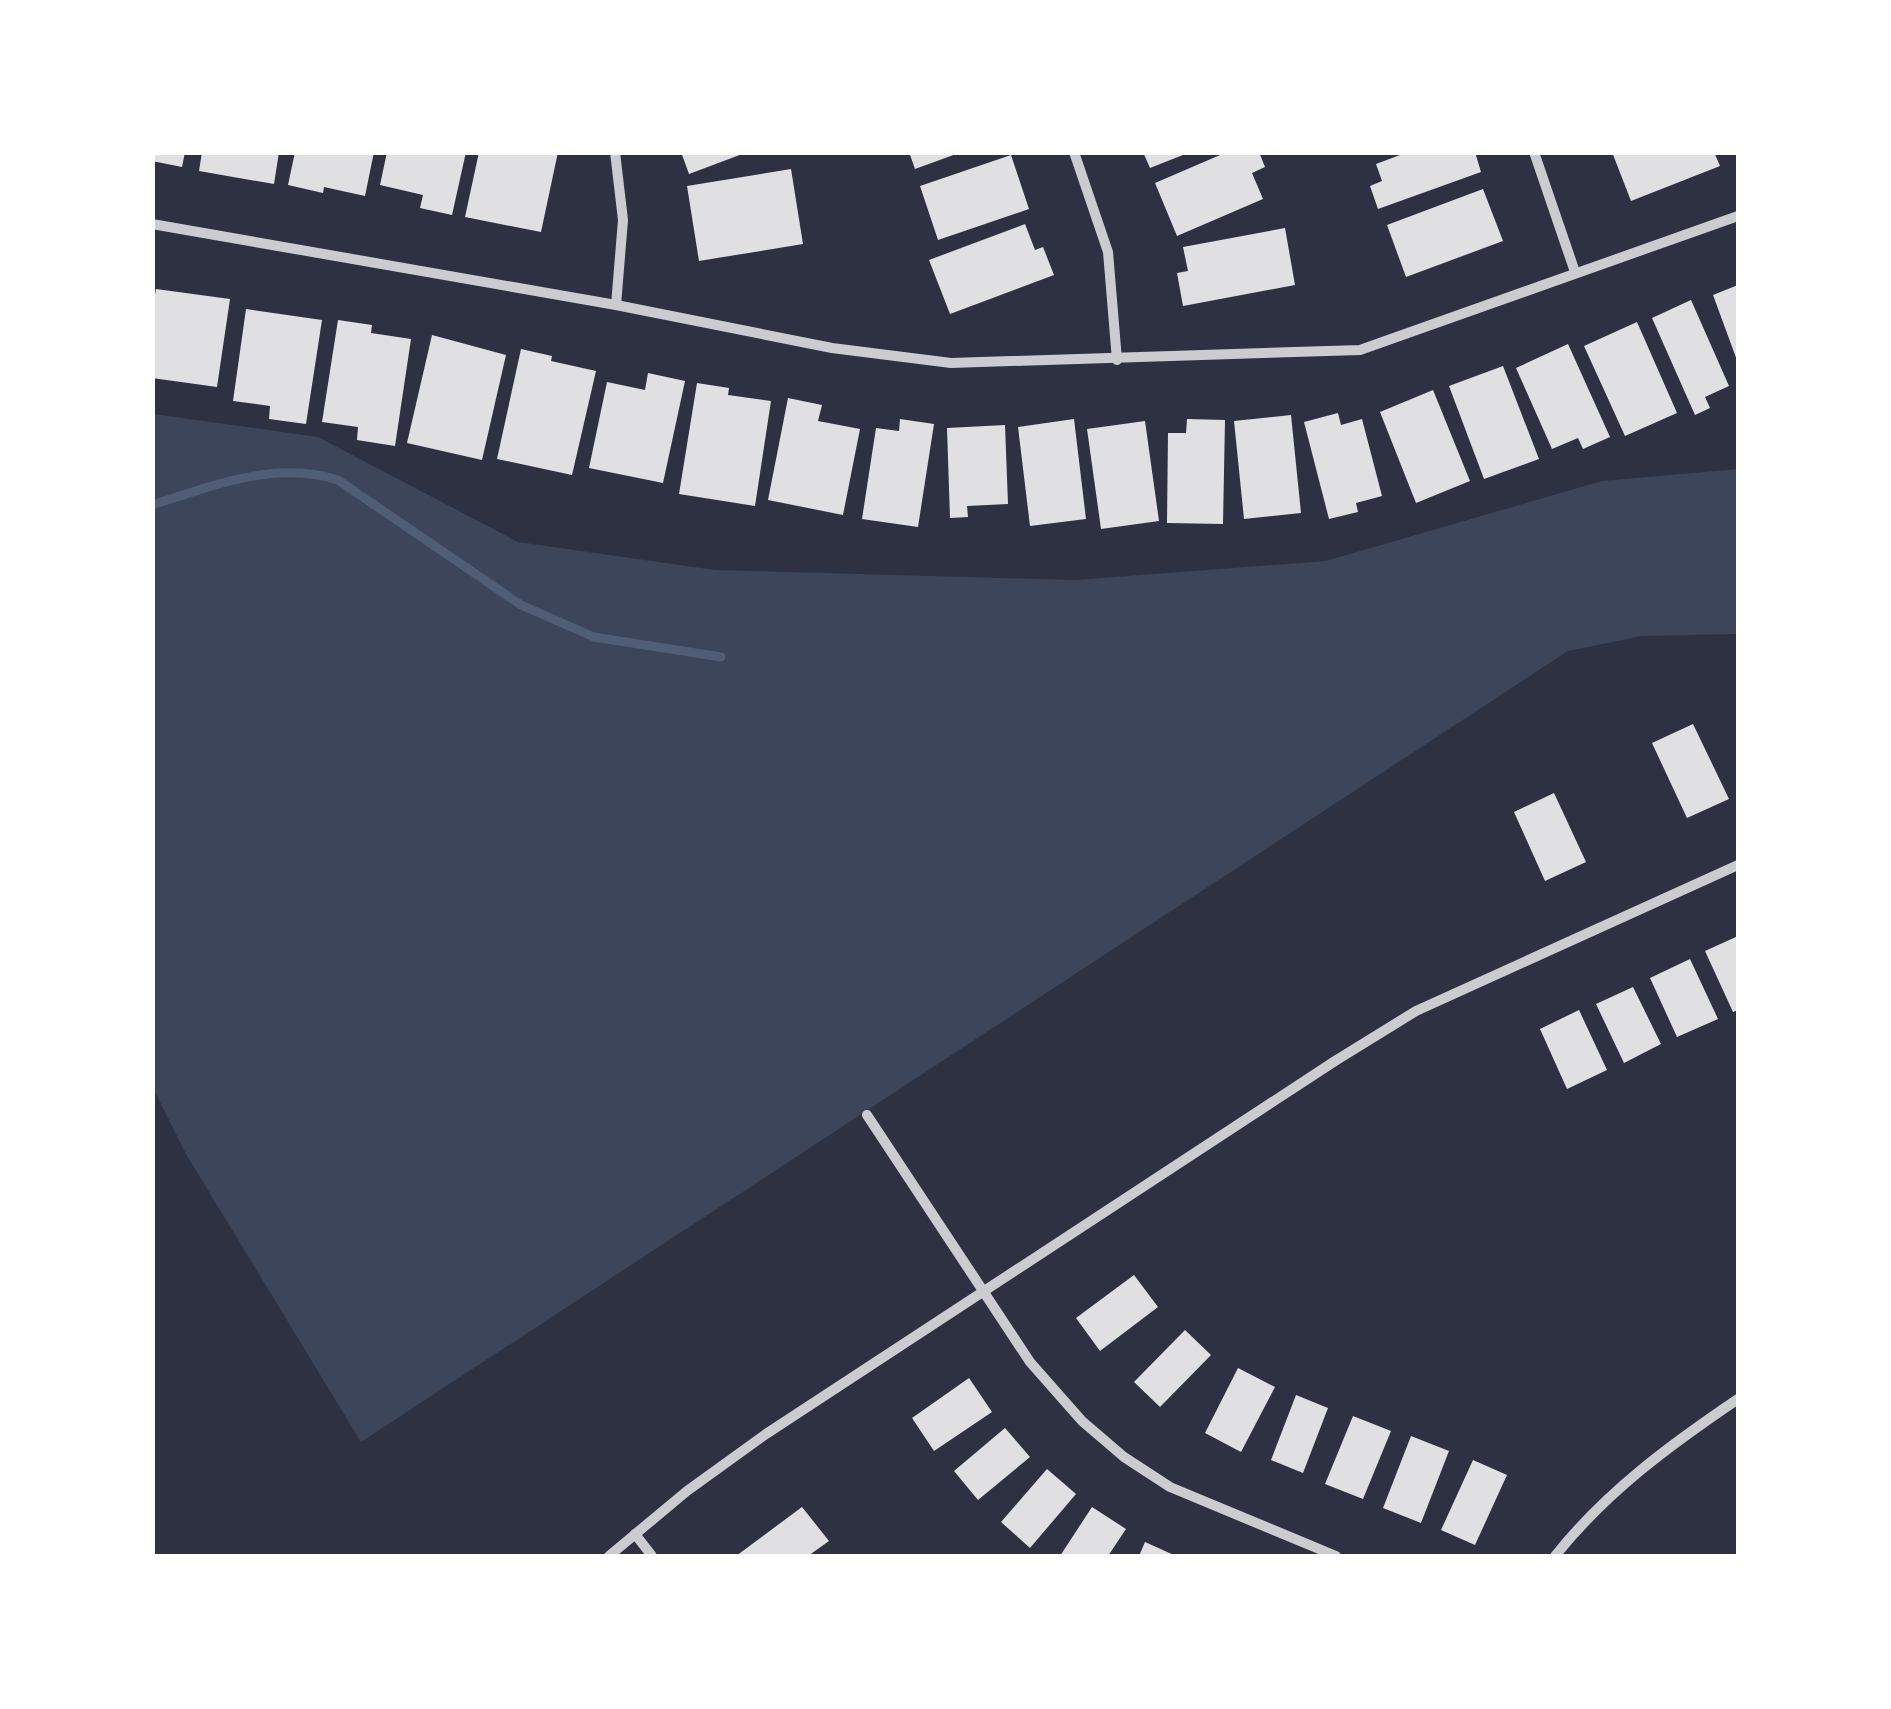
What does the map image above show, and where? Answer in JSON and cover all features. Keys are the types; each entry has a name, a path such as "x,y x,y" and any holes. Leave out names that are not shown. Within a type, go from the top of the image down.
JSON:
{"street":[{"path":"615,152 623,220 616,305"},
{"path":"1074,152 1108,252 1116,360"},
{"path":"1534,152 1575,272"},
{"path":"152,224 616,305 832,348 951,363 1360,350 1738,216"},
{"path":"609,1556 754,1442 1416,1012 1738,865"},
{"path":"868,1116 1030,1362 1062,1401 1124,1457 1192,1498 1336,1556"},
{"path":"1555,1556 1634,1473 1738,1399"},
{"path":"635,1534 652,1556"}],"shaded area":[{"path":"153,414 318,437 518,542 715,570 1076,580 1326,561 1602,481 1738,469 1738,634 1642,636 1568,651 361,1442 186,1154 153,1088"}],"building":[{"path":"152,152 185,152 182,167 152,161"},
{"path":"202,152 279,152 274,184 199,171"},
{"path":"295,152 374,152 365,196 324,187 323,193 288,185"},
{"path":"387,152 466,152 452,215 420,208 423,195 380,185"},
{"path":"479,152 558,152 541,232 465,217"},
{"path":"681,152 745,152 745,153 689,174"},
{"path":"909,152 959,152 959,153 915,169"},
{"path":"1143,152 1188,152 1188,153 1150,168"},
{"path":"1227,152 1259,152 1265,167 1252,173 1263,199 1177,236 1155,183"},
{"path":"1408,152 1475,152 1481,172 1378,209 1370,186 1382,181 1376,164"},
{"path":"1612,152 1714,152 1720,166 1631,201"},
{"path":"1011,155 1029,209 938,240 920,186"},
{"path":"791,169 803,244 699,261 687,186"},
{"path":"1483,189 1503,241 1406,277 1387,225"},
{"path":"1025,224 1035,250 1043,247 1054,275 950,314 929,260"},
{"path":"1285,228 1295,285 1183,306 1177,273 1188,271 1183,247"},
{"path":"1738,285 1738,363 1713,295"},
{"path":"156,289 230,299 217,387 152,378"},
{"path":"1691,300 1729,386 1705,397 1710,408 1695,415 1652,318"},
{"path":"246,309 322,320 306,424 269,419 270,406 233,401"},
{"path":"338,320 372,325 371,333 411,339 395,446 357,440 358,427 322,422"},
{"path":"1637,322 1677,413 1625,436 1584,346"},
{"path":"432,335 506,355 482,460 407,443"},
{"path":"1568,344 1610,437 1583,449 1578,438 1552,449 1516,368"},
{"path":"521,349 552,356 551,361 596,371 572,475 497,459"},
{"path":"1503,366 1539,459 1484,479 1449,386"},
{"path":"648,373 685,381 663,483 589,468 607,382 645,390"},
{"path":"697,383 729,388 728,395 771,401 755,506 679,494"},
{"path":"1433,390 1470,481 1416,503 1380,412"},
{"path":"788,398 822,405 818,421 860,429 843,515 768,500"},
{"path":"1338,413 1341,425 1362,419 1382,496 1356,503 1358,512 1329,519 1304,422"},
{"path":"1291,415 1301,513 1244,519 1234,421"},
{"path":"900,419 934,424 918,527 862,519 876,428 899,431"},
{"path":"1074,419 1086,519 1030,526 1018,427"},
{"path":"1187,419 1225,420 1223,524 1167,523 1168,433 1186,433"},
{"path":"1145,421 1159,521 1101,529 1087,429"},
{"path":"1005,425 1008,504 967,506 968,517 950,518 947,428"},
{"path":"1693,724 1729,799 1687,818 1652,743"},
{"path":"1554,793 1586,862 1545,881 1514,812"},
{"path":"1738,936 1738,1010 1733,1012 1705,951"},
{"path":"1690,959 1718,1019 1677,1037 1650,978"},
{"path":"1633,987 1661,1044 1624,1063 1596,1004"},
{"path":"1579,1010 1607,1070 1567,1089 1540,1029"},
{"path":"1134,1275 1158,1307 1100,1351 1076,1318"},
{"path":"1185,1330 1211,1355 1160,1407 1134,1382"},
{"path":"1238,1368 1275,1387 1241,1452 1205,1433"},
{"path":"969,1378 992,1412 934,1451 912,1418"},
{"path":"1296,1395 1328,1408 1303,1473 1271,1460"},
{"path":"1353,1416 1391,1431 1363,1499 1325,1484"},
{"path":"1005,1428 1030,1457 978,1500 954,1471"},
{"path":"1411,1436 1449,1451 1421,1523 1383,1508"},
{"path":"1473,1460 1507,1475 1475,1545 1441,1530"},
{"path":"1047,1469 1076,1494 1030,1548 1001,1522"},
{"path":"802,1507 829,1541 808,1556 736,1556"},
{"path":"1092,1507 1126,1529 1108,1556 1060,1556"},
{"path":"1145,1542 1176,1556 1139,1556"}],"waterway":[{"path":"152,505 221,483 268,474 315,475 338,480 521,605 594,637 721,657"}]}
